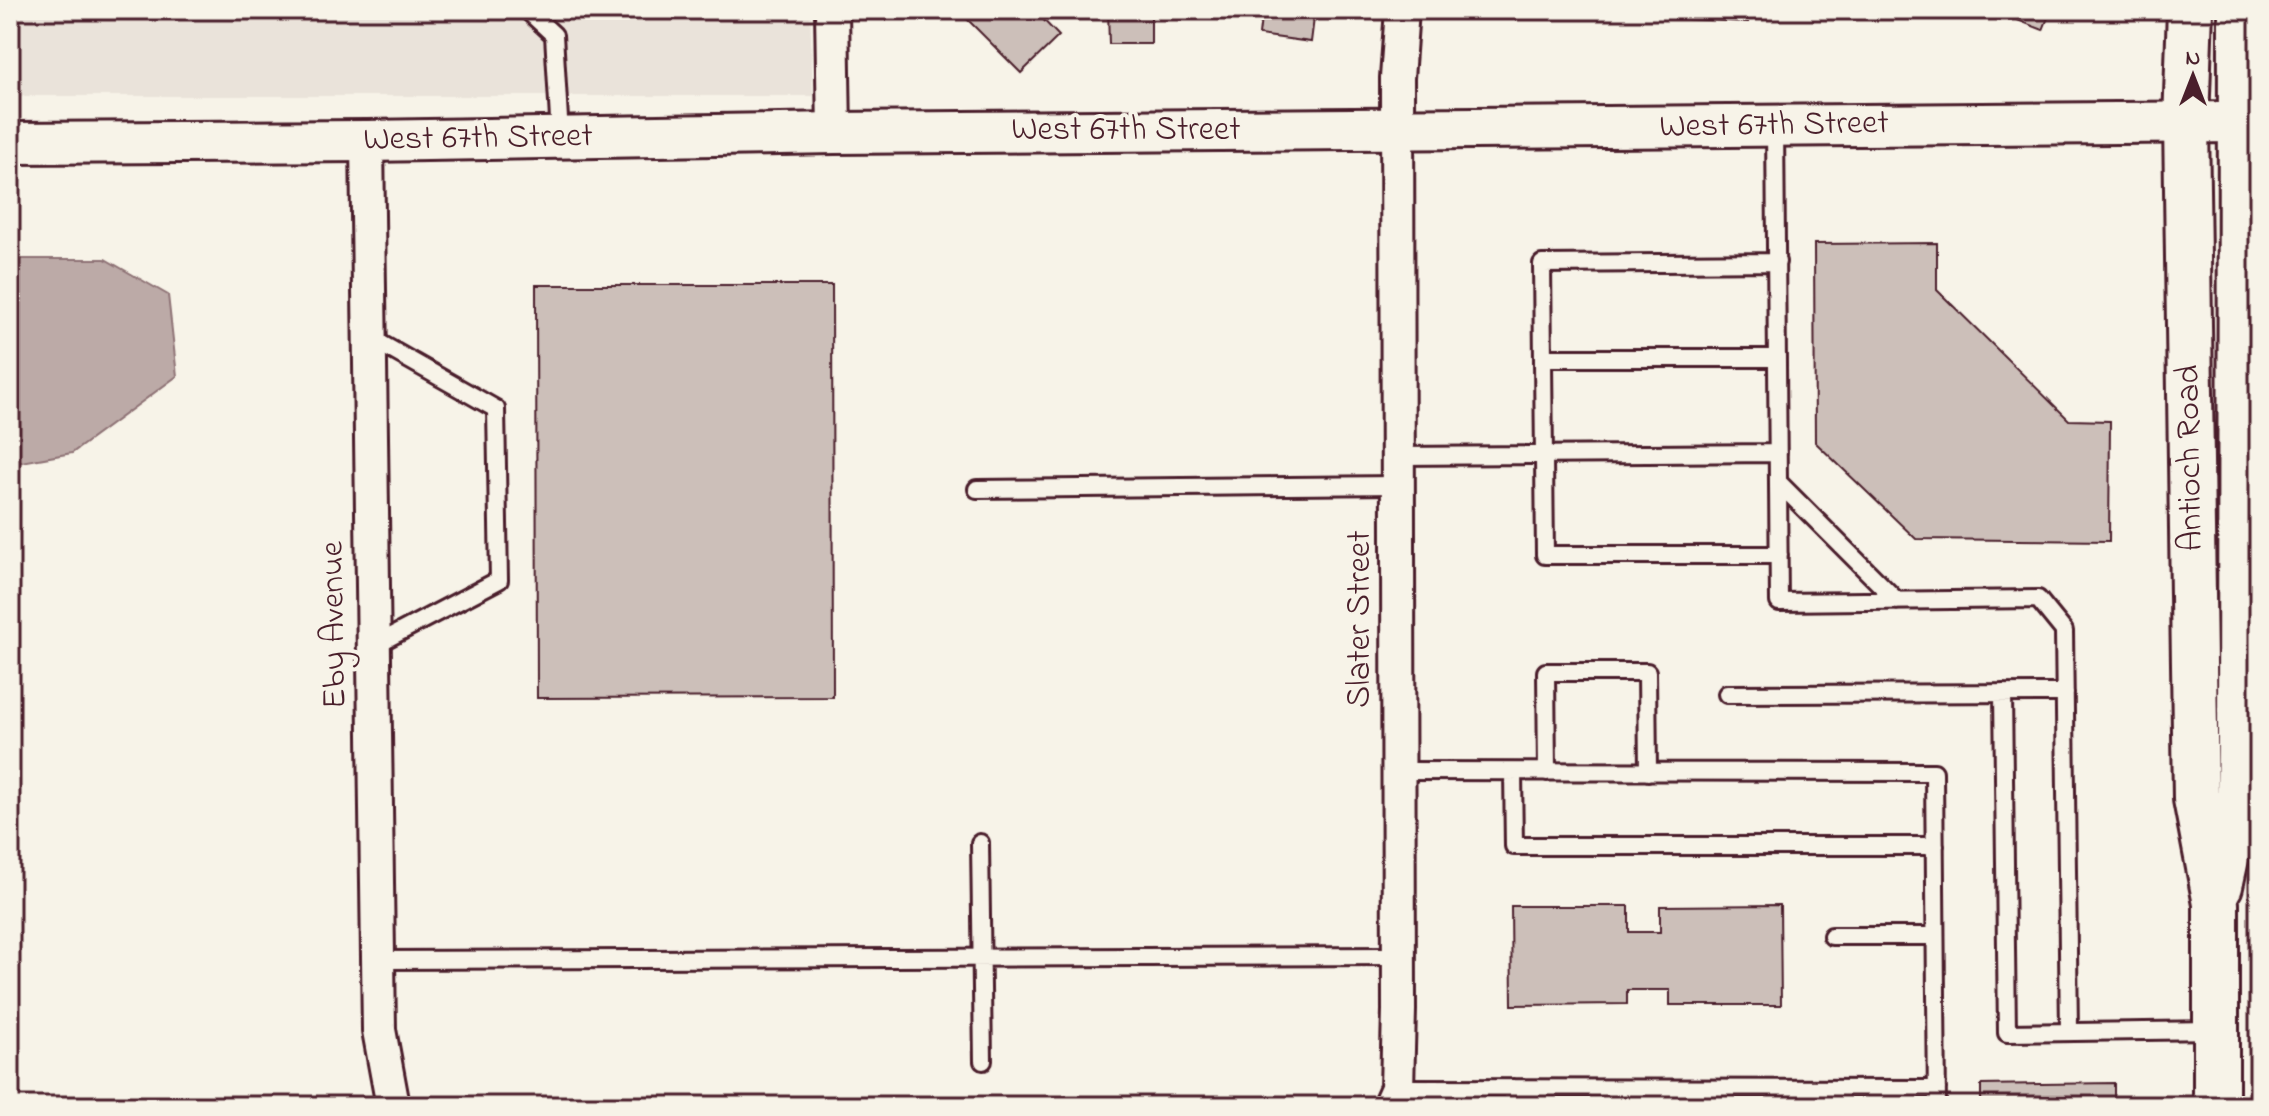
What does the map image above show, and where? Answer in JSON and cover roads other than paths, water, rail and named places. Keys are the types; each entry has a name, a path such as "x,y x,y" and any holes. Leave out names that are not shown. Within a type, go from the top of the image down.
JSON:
{"main road":[{"name":"Antioch Road","path":"2190,10 2186,122 2196,799 2216,904 2216,1106"},
{"name":"Antioch Road","path":"2216,904 2240,795 2241,10"}],"street":[{"path":"832,10 834,133"},
{"name":"Slater Street","path":"1393,1097 1399,956 1397,78 1402,10"},
{"name":"West 67th Street","path":"10,143 2243,122"},
{"name":"Eby Avenue","path":"367,141 379,1030 393,1106"}],"lane":[{"path":"527,10 554,35 560,138"},
{"path":"1775,126 1779,602 2038,599 2064,631 2069,1031"},
{"path":"1777,262 1542,264 1545,555 1779,555"},
{"path":"369,337 496,409 499,580 373,646"},
{"path":"1543,358 1777,358"},
{"path":"977,489 1398,471 1545,455 1778,453"},
{"path":"1778,482 1897,601"},
{"path":"1547,772 1546,672 1647,672 1648,772"},
{"path":"2003,693 2007,1033 2216,1030"},
{"path":"1727,694 2065,693"},
{"path":"1399,771 1934,772 1937,1106"},
{"path":"1513,772 1514,846 1935,846"},
{"path":"980,843 983,1061"},
{"path":"1832,936 1935,936"},
{"path":"378,960 1399,956"},
{"path":"1393,1097 1513,1088 1937,1089"},
{"path":"1513,1088 1513,1106"}]}
